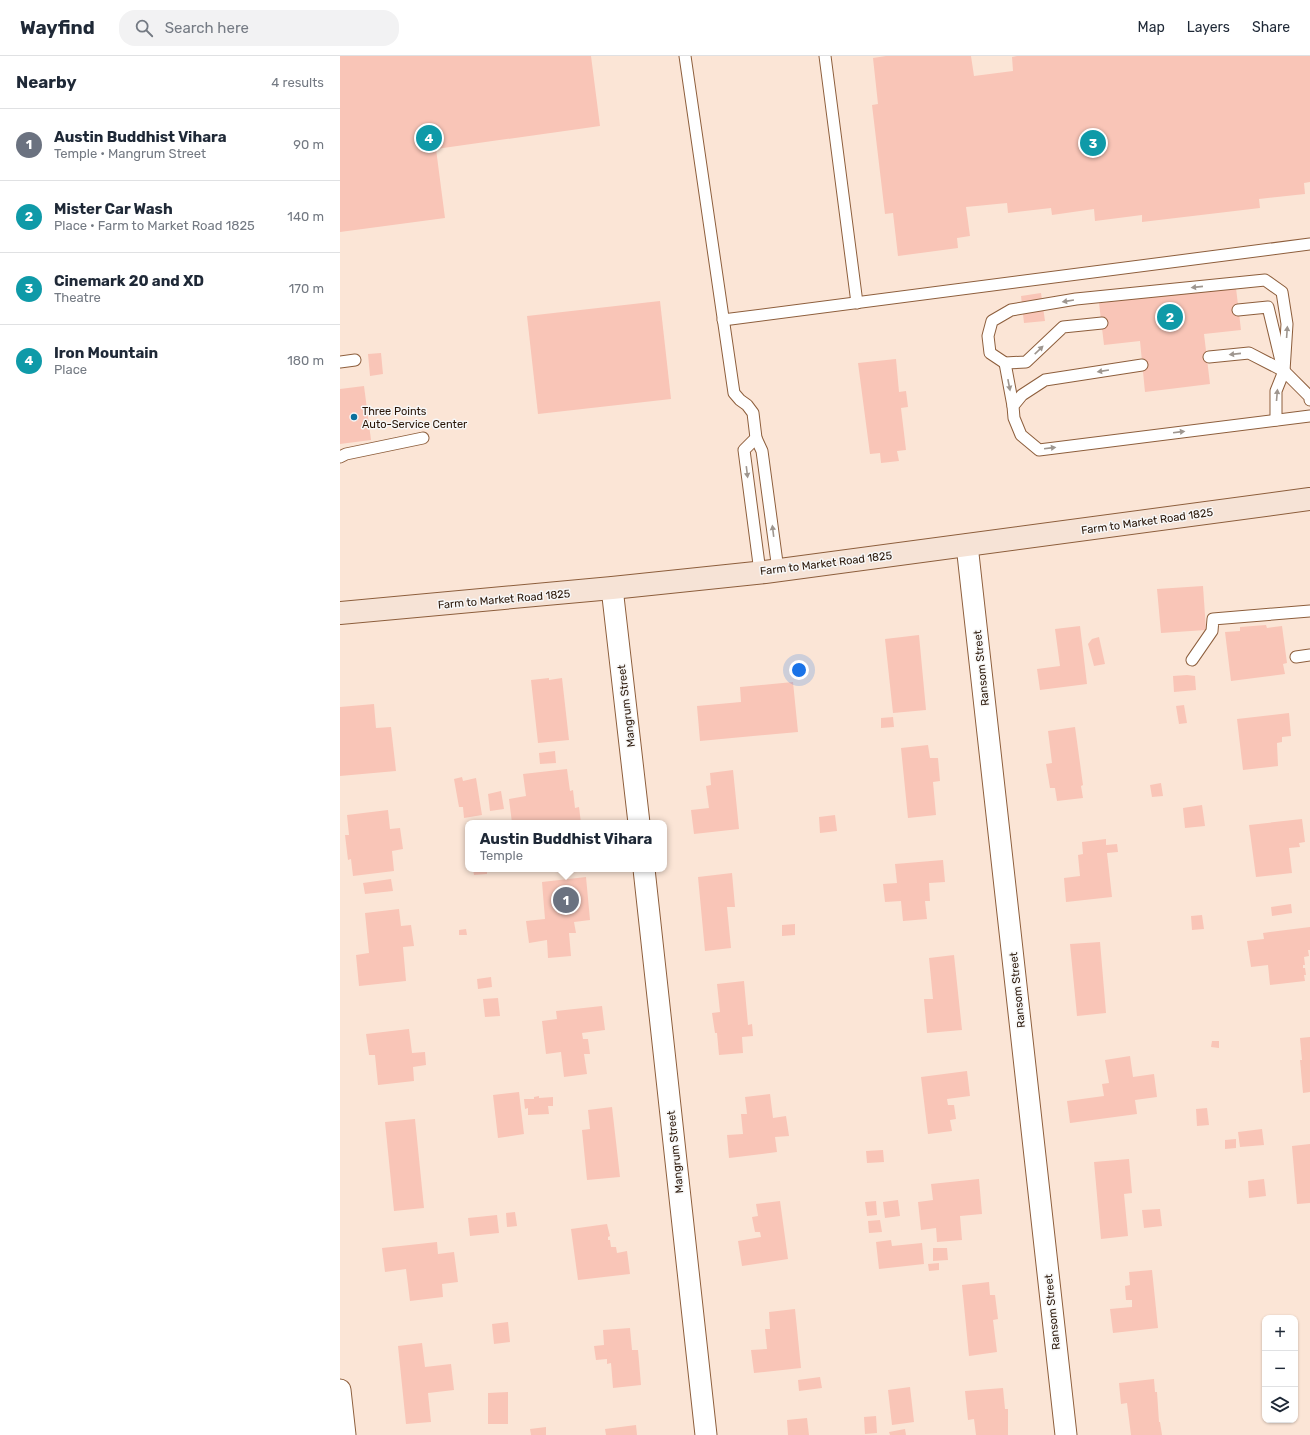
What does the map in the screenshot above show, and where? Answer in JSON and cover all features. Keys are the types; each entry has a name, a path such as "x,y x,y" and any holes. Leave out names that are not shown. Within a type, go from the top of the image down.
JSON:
{"main road":[{"name":"Farm to Market Road 1825","path":"340,613 612,588 769,571 1310,499"}],"street":[{"name":"Ransom Street","path":"968,545 1066,1435"},
{"name":"Mangrum Street","path":"612,588 639,820"},
{"name":"Mangrum Street","path":"644,872 706,1435"},
{"path":"340,1390 345,1435"}],"lane":[{"path":"685,56 734,392 740,400 747,404 753,413 756,438 762,451 769,571"},
{"path":"825,56 857,303"},
{"path":"723,320 1310,244"},
{"path":"1102,323 1063,327 1026,362 1005,363 990,353 988,336 992,321 1011,310 1082,298 1265,280 1282,292 1287,324 1284,371 1276,391 1276,420"},
{"path":"1238,310 1268,307 1284,371"},
{"path":"1209,357 1248,353 1284,371 1310,397 1310,400"},
{"path":"340,362 355,360"},
{"path":"1005,363 1014,418 1021,435 1039,450 1310,416"},
{"path":"1013,406 1022,395 1045,380 1142,364"},
{"path":"340,457 346,454 423,438"},
{"path":"756,438 744,450 769,571"},
{"path":"1192,660 1212,631 1213,619 1310,611"},
{"path":"1296,657 1310,655"}],"building":[{"path":"340,56 591,56 600,126 436,149 445,218 340,232"},
{"path":"886,56 971,56 974,76 1013,71 1012,57 1017,56 1310,56 1310,182 1304,183 1305,194 1259,199 1260,208 1142,222 1142,215 1095,221 1094,209 1052,215 1051,208 1008,213 1007,203 966,207 970,236 957,238 958,248 898,256 893,213 885,214 872,105 878,104 873,58"},
{"path":"1236,288 1241,330 1204,334 1210,384 1145,392 1140,341 1104,345 1099,303"},
{"path":"1041,293 1045,321 1024,323 1021,296"},
{"path":"660,301 671,399 538,414 527,316"},
{"path":"381,353 383,374 370,376 368,354"},
{"path":"896,359 899,392 906,391 908,407 901,408 906,450 897,451 899,461 881,463 880,453 870,454 858,363"},
{"name":"Three Points Auto-Service Center","path":"364,386 371,440 340,444 340,389"},
{"path":"1203,586 1206,630 1161,633 1157,589"},
{"path":"1266,625 1267,628 1282,626 1287,663 1283,664 1285,674 1231,681 1225,632 1240,631 1240,627"},
{"path":"1080,626 1087,684 1040,690 1037,669 1060,666 1055,629"},
{"path":"919,635 926,710 893,713 885,639"},
{"path":"1099,637 1105,664 1094,666 1088,644 1092,639"},
{"path":"1173,676 1195,676 1196,690 1174,692"},
{"path":"549,678 549,680 562,678 569,740 538,743 531,680"},
{"path":"793,682 798,732 700,741 697,706 741,702 740,687"},
{"path":"374,704 376,728 391,727 396,771 340,776 340,707"},
{"path":"1184,705 1187,723 1179,724 1176,706"},
{"path":"1289,713 1291,736 1282,737 1282,742 1277,743 1278,766 1243,770 1237,719"},
{"path":"893,717 894,727 881,728 881,718"},
{"path":"1075,727 1083,785 1081,786 1083,798 1057,801 1055,788 1050,788 1046,764 1052,763 1048,731"},
{"path":"928,745 930,758 938,758 940,781 933,782 936,815 908,818 901,748"},
{"path":"555,751 556,763 540,764 539,753"},
{"path":"567,769 570,791 573,790 575,808 579,807 581,820 512,820 509,799 526,796 523,774"},
{"path":"733,770 739,829 694,834 691,810 709,808 706,786 711,785 710,773"},
{"path":"462,777 463,781 476,778 482,815 464,818 463,807 459,807 454,779"},
{"path":"1161,783 1163,796 1152,797 1150,785"},
{"path":"501,791 504,809 490,811 488,794"},
{"path":"1202,805 1205,826 1185,828 1183,808"},
{"path":"388,810 390,829 400,828 403,849 392,851 394,871 353,876 351,859 348,860 345,835 349,835 347,815"},
{"path":"835,815 837,831 820,833 819,817"},
{"path":"1302,819 1305,842 1299,843 1300,847 1289,848 1292,873 1256,877 1249,825"},
{"path":"1106,839 1106,845 1117,844 1118,852 1107,853 1112,897 1066,902 1064,878 1080,876 1078,855 1083,854 1082,842"},
{"path":"943,860 945,882 929,883 930,901 925,901 927,919 903,921 901,901 885,902 883,884 897,883 895,864"},
{"path":"474,872 487,872 487,874 474,875"},
{"path":"732,873 735,907 727,907 731,948 705,951 698,877"},
{"path":"586,877 590,920 574,922 576,933 569,933 571,956 548,958 547,940 529,943 526,921 545,919 542,882"},
{"path":"391,879 393,891 365,894 363,883"},
{"path":"1291,904 1292,913 1272,916 1271,907"},
{"path":"399,909 401,926 411,925 414,946 403,947 406,981 359,986 356,955 369,953 365,913"},
{"path":"1202,915 1204,929 1192,930 1191,916"},
{"path":"795,924 795,935 782,936 782,925"},
{"path":"1310,927 1310,950 1308,950 1309,956 1304,957 1305,965 1303,965 1306,975 1304,975 1305,981 1270,985 1268,965 1251,967 1247,941 1264,939 1263,933"},
{"path":"466,929 467,935 459,935 459,930"},
{"path":"1100,942 1106,1013 1077,1016 1070,944"},
{"path":"954,955 962,1030 927,1033 924,999 933,999 929,958"},
{"path":"491,977 492,987 478,989 477,979"},
{"path":"744,981 748,1025 752,1024 753,1036 742,1037 743,1053 719,1055 717,1033 715,1033 712,1013 720,1012 717,984"},
{"path":"498,998 500,1016 485,1017 483,999"},
{"path":"602,1006 605,1030 582,1033 583,1039 588,1039 590,1054 584,1054 587,1074 564,1077 561,1052 546,1054 542,1021 557,1019 556,1011"},
{"path":"409,1029 412,1053 425,1052 426,1065 413,1067 414,1081 378,1085 375,1055 369,1055 366,1034"},
{"path":"1310,1037 1310,1092 1303,1093 1300,1038"},
{"path":"1212,1041 1219,1041 1219,1048 1211,1047"},
{"path":"1130,1056 1133,1077 1154,1074 1157,1097 1135,1100 1137,1114 1070,1123 1067,1101 1104,1096 1102,1084 1109,1083 1105,1060"},
{"path":"967,1071 970,1096 947,1099 948,1105 954,1105 956,1119 950,1120 952,1131 928,1134 921,1077"},
{"path":"519,1092 524,1134 498,1138 493,1095"},
{"path":"770,1094 773,1118 786,1116 789,1136 775,1137 777,1152 729,1158 727,1135 743,1134 741,1114 747,1114 745,1097"},
{"path":"539,1096 539,1098 553,1097 553,1106 548,1106 549,1114 528,1115 528,1108 525,1109 524,1099 534,1099 534,1097"},
{"path":"612,1107 620,1177 587,1180 582,1130 590,1129 588,1110"},
{"path":"1207,1108 1209,1125 1197,1126 1196,1109"},
{"path":"415,1119 424,1208 394,1211 385,1122"},
{"path":"1262,1129 1264,1145 1240,1147 1238,1132"},
{"path":"1236,1139 1236,1148 1225,1149 1225,1140"},
{"path":"1310,1144 1310,1203 1297,1204 1292,1146"},
{"path":"883,1150 884,1162 867,1163 866,1151"},
{"path":"1129,1159 1132,1193 1124,1194 1128,1236 1101,1239 1094,1162"},
{"path":"979,1179 982,1214 960,1216 962,1240 937,1242 936,1228 921,1230 918,1202 933,1200 931,1184"},
{"path":"1264,1179 1266,1196 1249,1198 1248,1181"},
{"path":"898,1200 900,1216 885,1218 883,1202"},
{"path":"780,1201 788,1259 742,1266 738,1241 761,1237 760,1232 755,1232 752,1217 758,1216 756,1204"},
{"path":"876,1201 877,1215 867,1216 865,1202"},
{"path":"1160,1209 1162,1226 1144,1228 1142,1210"},
{"path":"515,1212 517,1226 507,1227 506,1213"},
{"path":"497,1215 499,1233 470,1236 468,1218"},
{"path":"880,1220 882,1232 869,1233 868,1221"},
{"path":"607,1224 610,1236 608,1237 608,1240 610,1240 611,1247 616,1247 617,1253 627,1251 630,1274 578,1280 571,1229"},
{"path":"891,1240 892,1246 922,1243 924,1264 879,1269 876,1242"},
{"path":"437,1242 438,1254 454,1252 458,1282 442,1284 443,1297 410,1301 406,1269 385,1272 382,1248"},
{"path":"933,1248 947,1248 948,1260 933,1261"},
{"path":"939,1263 939,1270 929,1271 928,1264"},
{"path":"1152,1270 1158,1328 1113,1333 1110,1309 1132,1307 1132,1300 1126,1300 1125,1286 1130,1285 1129,1272"},
{"path":"989,1282 990,1295 995,1295 998,1319 993,1320 997,1352 969,1356 962,1285"},
{"path":"795,1309 801,1368 754,1373 751,1350 767,1349 765,1329 770,1329 769,1312"},
{"path":"508,1322 510,1342 494,1344 492,1324"},
{"path":"630,1328 632,1350 638,1350 641,1385 613,1388 611,1363 607,1364 607,1359 596,1360 594,1346 604,1345 603,1330"},
{"path":"422,1343 425,1367 451,1364 454,1390 428,1393 431,1422 406,1424 398,1346"},
{"path":"820,1377 822,1388 799,1391 798,1380"},
{"path":"1154,1379 1162,1435 1131,1435 1127,1403 1121,1404 1119,1383"},
{"path":"910,1387 914,1422 892,1425 888,1390"},
{"path":"1003,1388 1005,1409 1008,1409 1008,1435 976,1435 974,1419 968,1420 965,1391"},
{"path":"508,1392 508,1424 488,1424 488,1393"},
{"path":"876,1416 877,1433 865,1434 864,1417"},
{"path":"807,1418 809,1435 788,1435 787,1420"},
{"path":"636,1425 637,1435 606,1435 605,1429"},
{"path":"546,1427 546,1435 531,1435 530,1429"},
{"path":"905,1429 906,1435 890,1435 889,1432"}],"place":[{"name":"Iron Mountain","path":"429,138"},
{"name":"Cinemark 20 and XD","path":"1093,143"},
{"name":"Mister Car Wash","path":"1170,317"},
{"name":"Three Points Auto-Service Center","path":"354,417"},
{"name":"Austin Buddhist Vihara","path":"566,900"}]}
